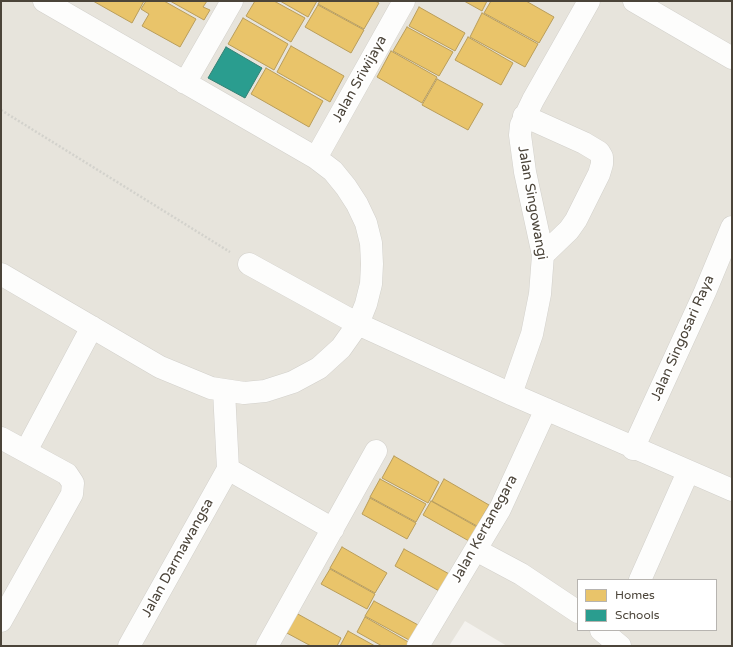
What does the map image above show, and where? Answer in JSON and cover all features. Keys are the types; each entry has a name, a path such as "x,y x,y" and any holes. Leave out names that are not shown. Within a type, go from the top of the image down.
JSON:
{"street":[{"path":"185,83 232,1"},
{"name":"Jalan Sriwijaya","path":"316,158 404,1"},
{"name":"Jalan Singowangi","path":"511,394 532,334 540,294 543,255 525,172 520,135 524,116 589,1"},
{"path":"634,1 732,58"},
{"path":"1,274 160,366 188,380 224,391 244,393 265,391 294,382 319,368 341,348 358,324 366,304 371,284 371,243 366,223 357,204 346,187 332,171 316,158 185,83 57,4"},
{"path":"524,116 584,143 599,152 602,157 602,164 599,174 576,220 569,230 543,255"},
{"name":"Jalan Singosari Raya","path":"633,449 705,292 732,227"},
{"path":"250,264 358,324 633,449 732,490"},
{"path":"26,451 92,327"},
{"path":"224,391 228,469 334,529"},
{"name":"Jalan Kertanegara","path":"418,646 500,508 546,409"},
{"path":"1,438 67,474 73,483 72,494 1,621"},
{"path":"267,646 334,529 376,451"},
{"name":"Jalan Darmawangsa","path":"129,646 228,469"},
{"path":"640,579 688,472"},
{"path":"476,550 520,574 577,611"}],"path":[{"path":"1,110 250,264"}],"shaded area":[{"path":"1,1 732,1 732,646 507,646 465,621 449,646 1,646"}],"building: Homes":[{"path":"93,1 144,1 132,23"},
{"path":"146,1 164,1 196,19 180,47 142,26 149,14 141,9"},
{"path":"170,1 207,1 203,7 210,10 204,20"},
{"path":"255,1 274,1 305,18 291,42 246,16"},
{"path":"280,1 317,1 308,17"},
{"path":"320,1 375,1 379,3 364,29 318,4"},
{"path":"464,1 487,1 482,11"},
{"path":"491,1 526,1 554,17 539,43 484,13"},
{"path":"318,5 364,30 351,53 305,27"},
{"path":"419,7 465,33 455,51 409,26"},
{"path":"482,13 538,44 525,67 470,37"},
{"path":"243,18 288,44 274,70 228,44"},
{"path":"407,27 453,52 439,76 393,51"},
{"path":"468,37 513,63 501,85 455,60"},
{"path":"291,46 344,76 330,102 277,72"},
{"path":"391,51 437,77 422,103 377,77"},
{"path":"266,68 323,101 309,127 251,94"},
{"path":"437,79 483,104 468,130 422,105"},
{"path":"394,456 439,482 428,503 382,478"},
{"path":"380,479 426,504 416,522 370,497"},
{"path":"444,479 489,505 477,526 432,501"},
{"path":"370,498 416,523 407,539 362,514"},
{"path":"431,501 477,527 469,541 423,515"},
{"path":"342,547 387,573 375,593 330,568"},
{"path":"404,549 451,575 441,592 395,566"},
{"path":"330,569 375,594 367,609 321,584"},
{"path":"374,601 420,626 411,641 365,616"},
{"path":"296,613 341,638 337,646 311,646 285,632"},
{"path":"365,617 410,643 408,646 382,646 357,632"},
{"path":"348,631 375,646 340,646"}],"building: Schools":[{"path":"226,47 262,68 245,98 208,78"}]}
